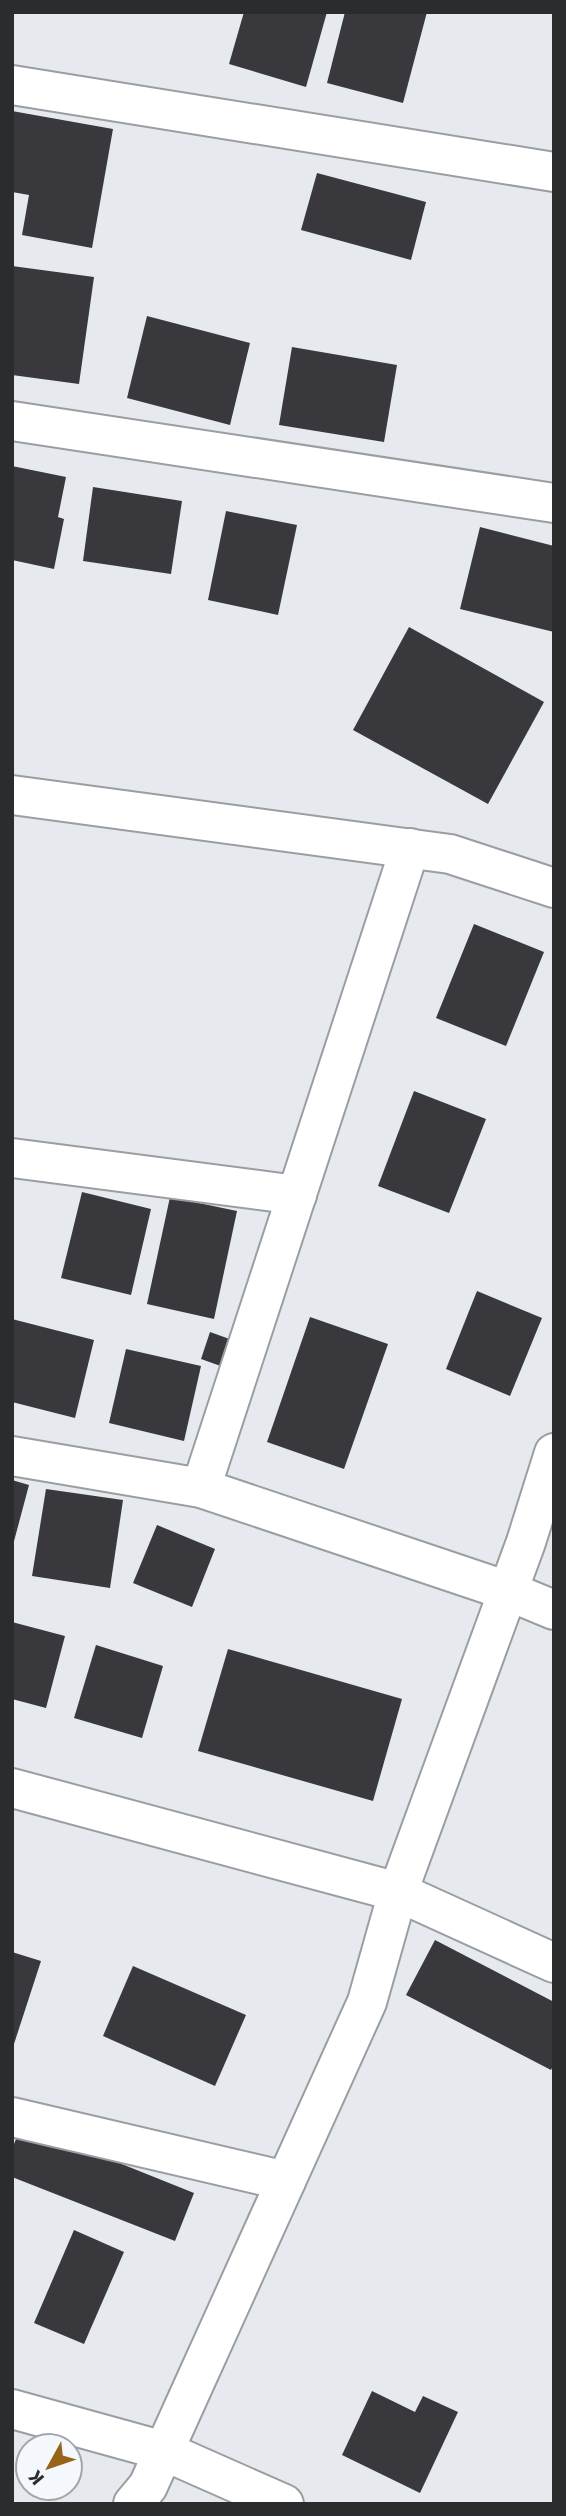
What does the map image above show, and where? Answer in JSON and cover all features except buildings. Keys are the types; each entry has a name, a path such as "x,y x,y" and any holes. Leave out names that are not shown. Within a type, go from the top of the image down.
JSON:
{"street":[{"path":"12,85 554,172"},
{"path":"12,421 554,503"},
{"path":"12,795 450,854 554,888"},
{"path":"201,1488 410,848"},
{"path":"12,1158 297,1195"},
{"path":"133,2504 148,2486 367,2002 398,1892 508,1591 554,1453"},
{"path":"12,1457 201,1488 508,1591 554,1611"},
{"path":"12,1788 398,1892 554,1963"},
{"path":"12,2117 286,2181"},
{"path":"12,2409 164,2451 284,2504"}]}
